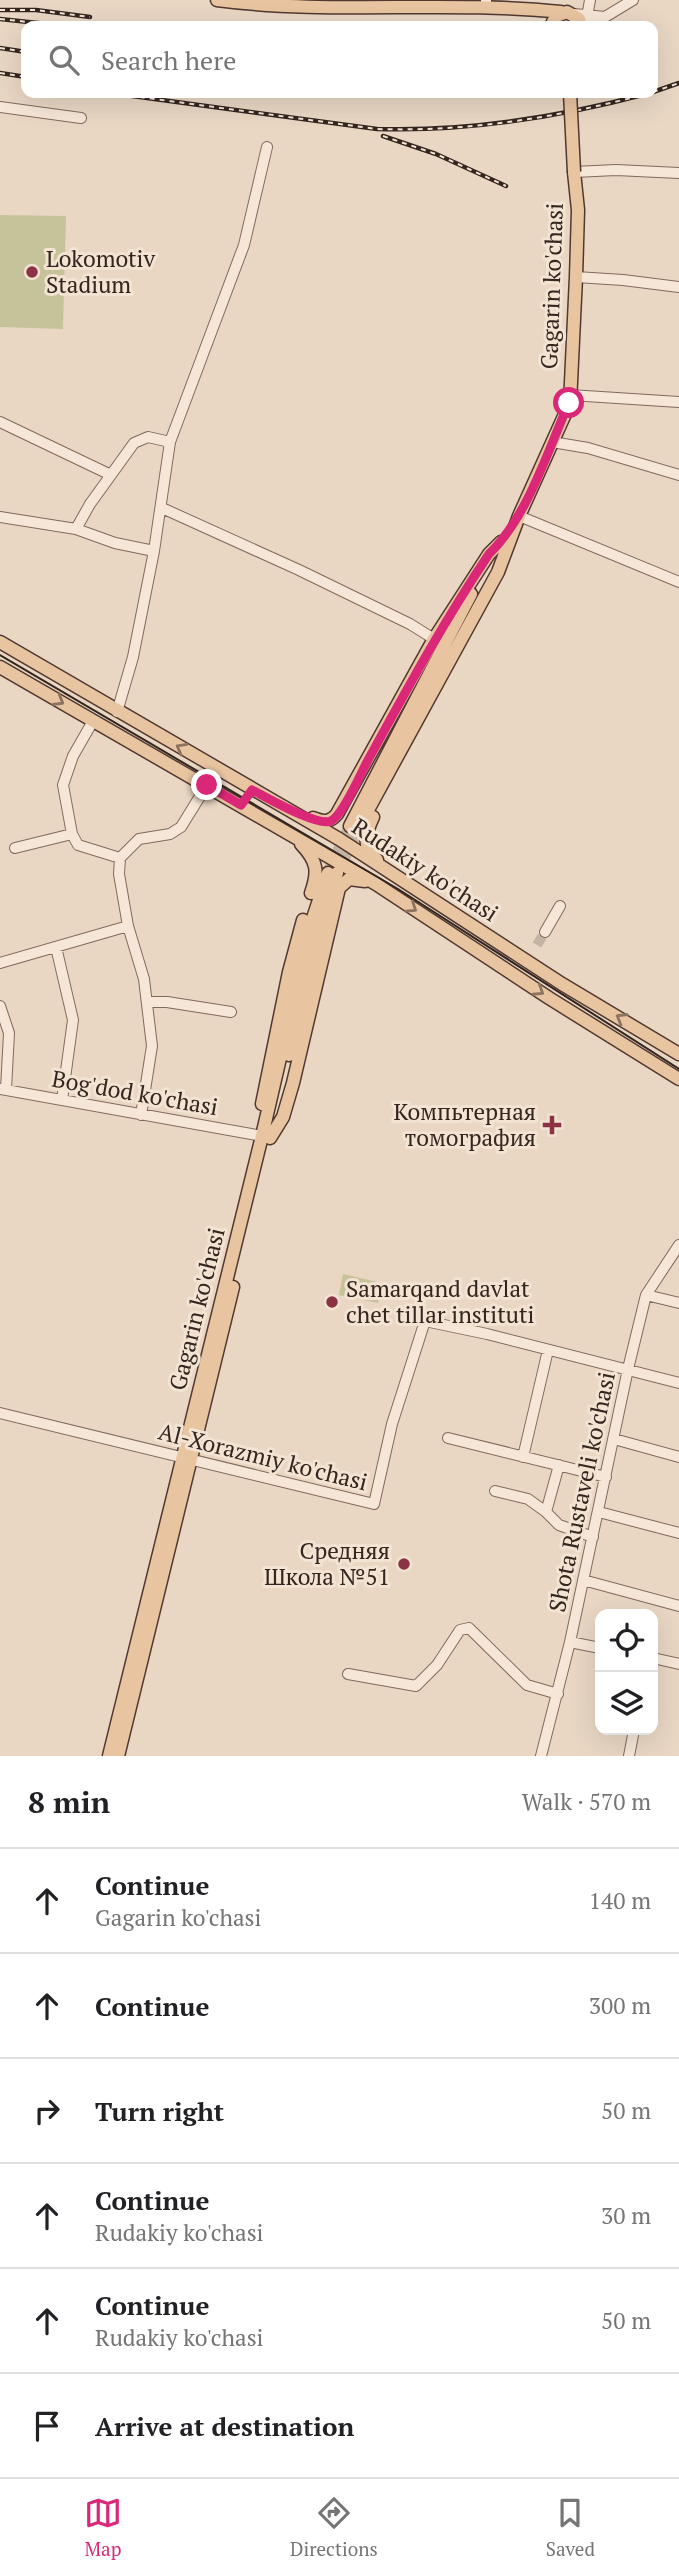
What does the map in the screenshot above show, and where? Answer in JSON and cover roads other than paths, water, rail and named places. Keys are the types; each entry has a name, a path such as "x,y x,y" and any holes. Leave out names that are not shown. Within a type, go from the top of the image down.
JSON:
{"main road":[{"path":"217,0 260,6 486,1 579,19"},
{"path":"516,6 542,21"},
{"path":"553,21 556,16 579,19"},
{"name":"Gagarin ko'chasi","path":"353,828 491,584 505,543 569,403 578,210 570,98"},
{"path":"285,807 324,822 334,819 434,639 489,554 505,543"},
{"path":"387,870 368,849 366,832 494,593 506,564 505,543"},
{"name":"Rudakiy ko'chasi","path":"0,642 285,807 679,1054"},
{"name":"Rudakiy ko'chasi","path":"0,667 376,884 679,1079"},
{"path":"241,805 252,790"},
{"path":"266,1137 260,1112 267,1072 289,972 317,872 313,859 291,834"},
{"name":"Gagarin ko'chasi","path":"109,1756 266,1137 311,924 332,873"},
{"path":"266,1137 283,1117 339,888 345,881 353,878 376,884"},
{"path":"482,954 492,938"},
{"name":"Gagarin ko'chasi","path":"118,1756 187,1457"}],"street":[{"path":"579,19 590,0"},
{"path":"579,19 605,17 633,0"},
{"path":"0,107 81,118"},
{"path":"117,712 133,657 154,551 170,442 244,245 267,147"},
{"path":"574,173 616,170 679,173"},
{"path":"576,277 679,287"},
{"path":"570,395 679,402"},
{"path":"0,422 111,475"},
{"path":"76,529 90,503 134,443 148,437 170,442"},
{"path":"552,442 588,448 679,475"},
{"path":"162,508 299,569 410,624 434,639"},
{"path":"519,516 679,582"},
{"path":"0,517 76,529 115,543 154,551"},
{"path":"93,721 73,756 63,785 72,834 78,845 120,858"},
{"path":"141,1115 152,1046 144,979 128,926 119,874 120,858 139,839 170,834 181,827 207,785"},
{"path":"15,848 72,834"},
{"path":"545,932 560,906"},
{"path":"0,963 128,926"},
{"path":"56,947 74,1020 62,1100"},
{"path":"147,1002 167,1002 231,1012"},
{"path":"0,1006 9,1033 3,1089"},
{"name":"Bog'dod ko'chasi","path":"3,1089 266,1137"},
{"name":"Shota Rustaveli ko'chasi","path":"541,1756 570,1642 646,1295 679,1245"},
{"path":"646,1295 679,1303"},
{"name":"Al-Xorazmiy ko'chasi","path":"0,1413 374,1504 392,1424 425,1321 679,1383"},
{"path":"523,1457 548,1350"},
{"path":"448,1438 606,1478"},
{"path":"614,1439 679,1457"},
{"path":"546,1512 559,1465"},
{"path":"495,1491 520,1496 546,1512 559,1525 593,1536"},
{"path":"599,1512 679,1533"},
{"path":"583,1580 679,1606"},
{"path":"348,1674 416,1686 437,1665 460,1630 469,1628 527,1685 558,1694"},
{"path":"570,1642 595,1647"},
{"path":"658,1659 679,1664"},
{"path":"629,1756 633,1735"}],"tunnel":[{"path":"328,873 350,826"},
{"path":"337,873 357,830"},
{"path":"537,945 545,932"}],"tram line":[{"path":"0,655 398,889 679,1069"}],"railway":[{"path":"0,10 36,10 90,17"},
{"path":"0,19 21,21"},
{"path":"0,48 21,51"},
{"path":"0,73 21,76"},
{"path":"658,90 679,83"},
{"path":"147,98 377,129 446,128 515,121 629,98"},
{"path":"383,136 436,154 506,186"}],"place":[{"name":"Lokomotiv Stadium","path":"32,272"},
{"name":"Компьтерная томография","path":"552,1125"},
{"name":"Samarqand davlat chet tillar instituti","path":"332,1302"},
{"name":"Средняя Школа №51","path":"404,1564"}]}
